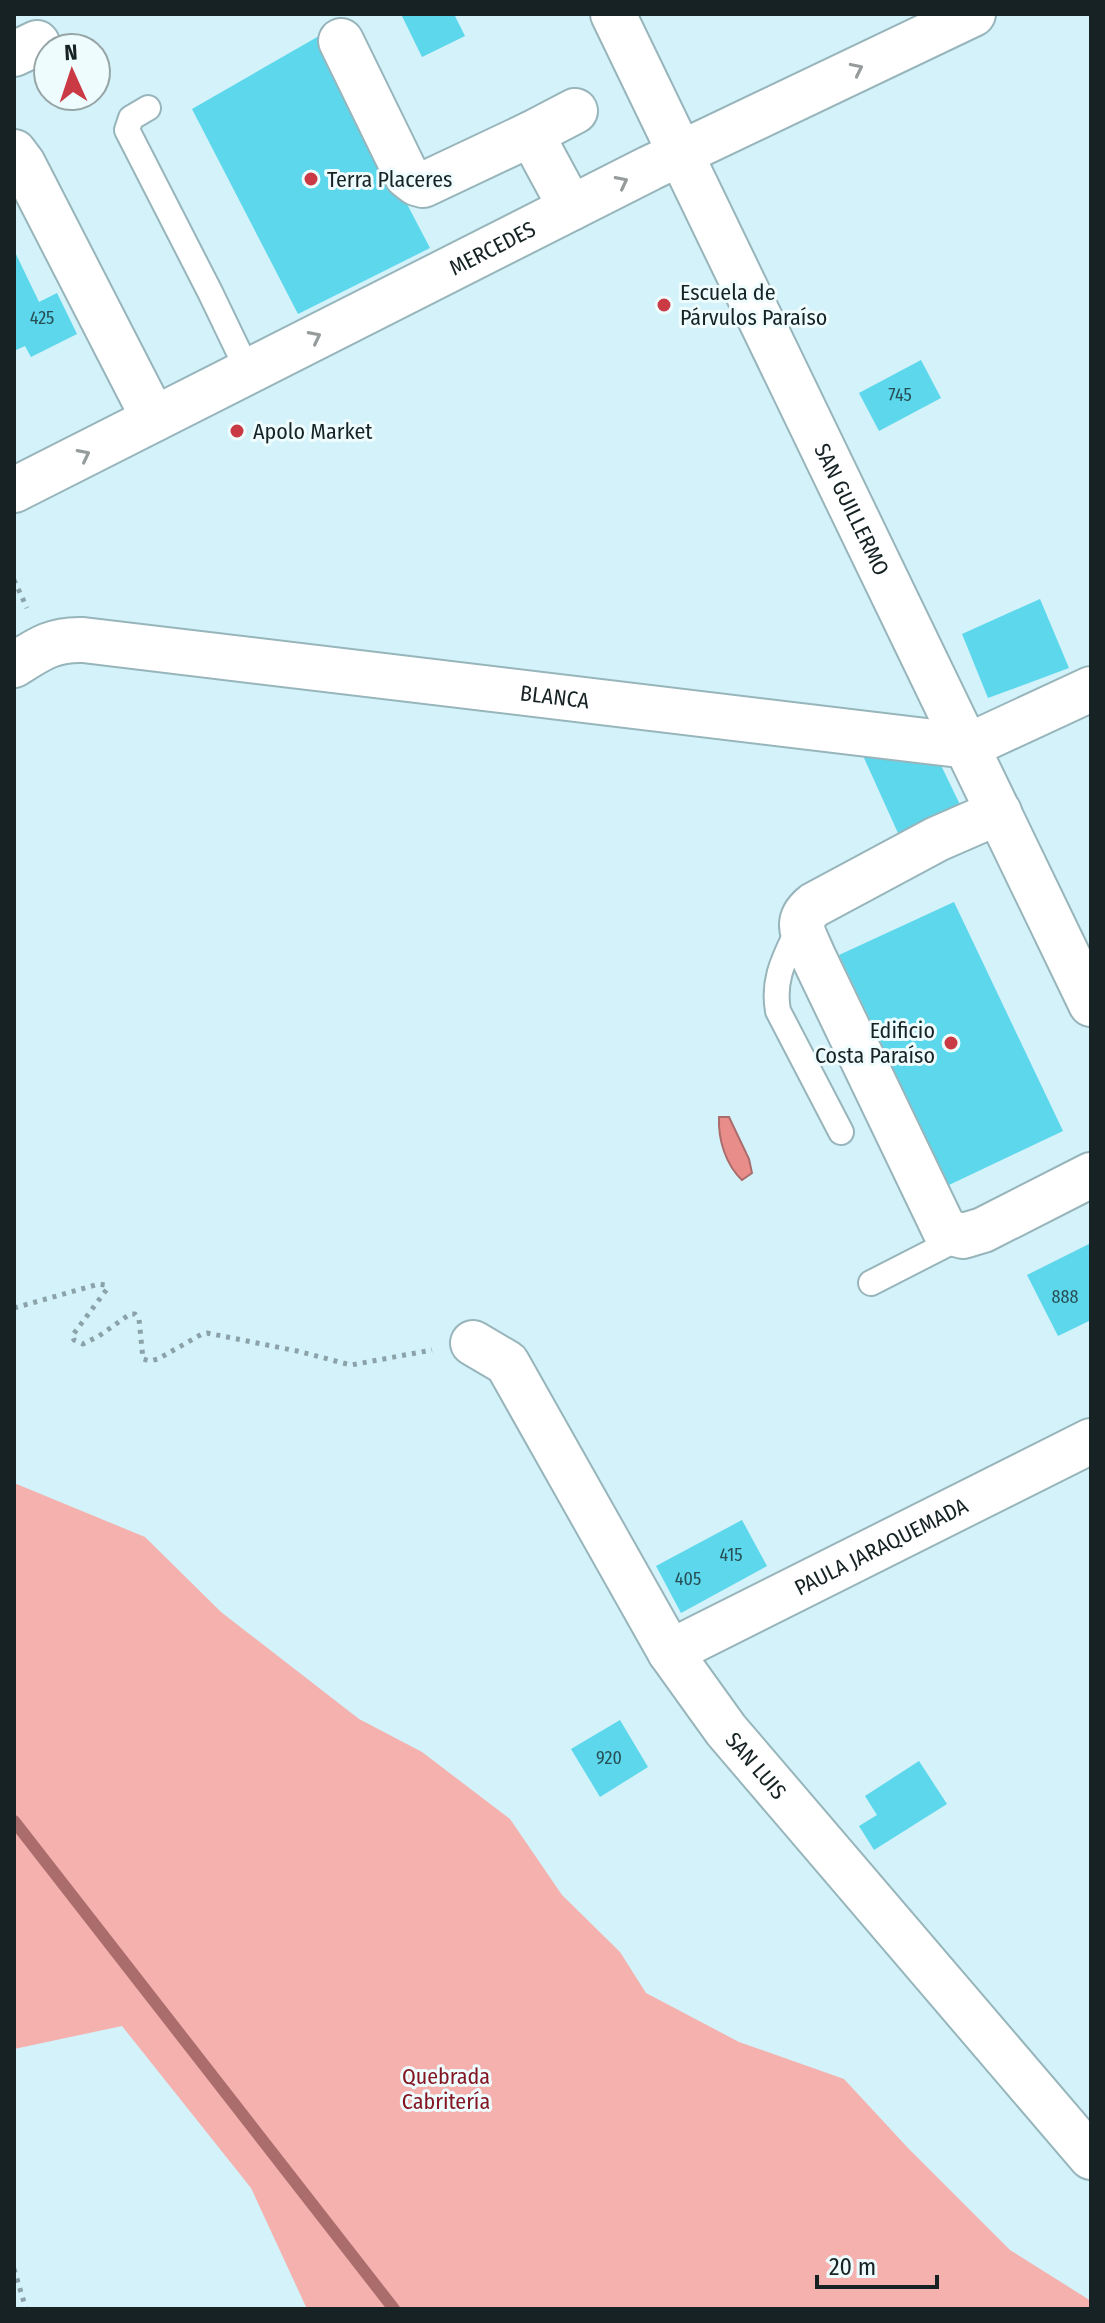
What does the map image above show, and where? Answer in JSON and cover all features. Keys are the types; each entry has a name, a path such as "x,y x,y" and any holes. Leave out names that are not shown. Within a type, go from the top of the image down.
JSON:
{"street":[{"name":"SAN GUILLERMO","path":"613,14 1091,1004"},
{"name":"MERCEDES","path":"14,490 571,208 973,14"},
{"path":"341,41 407,176 416,183 423,185 575,111"},
{"path":"531,134 571,208"},
{"path":"14,152 154,419"},
{"name":"BLANCA","path":"14,665 45,645 83,640 968,746"},
{"path":"968,746 1091,689"},
{"path":"999,812 937,839 814,905 803,914 800,922 813,956 945,1231 963,1236 983,1230 1091,1175"},
{"name":"SAN LUIS","path":"473,1343 507,1363 670,1652 726,1730 1091,2157"},
{"name":"PAULA JARAQUEMADA","path":"670,1652 1091,1441"}],"lane":[{"path":"148,108 131,118 127,130 248,371"},
{"path":"800,922 776,981 778,1011 841,1132"},
{"path":"871,1283 963,1236"}],"path":[{"path":"14,1308 99,1284 105,1285 107,1289 72,1336 74,1340 83,1344 130,1314 135,1314 139,1319 143,1359 150,1361 207,1333 351,1365 473,1343"},
{"path":"14,2269 26,2309"}],"green space":[{"name":"Quebrada Cabritería","path":"14,1483 145,1537 221,1612 359,1719 422,1752 510,1819 562,1895 620,1952 646,1993 739,2042 844,2079 1010,2250 1091,2301 1091,2309 307,2309 251,2188 122,2026 14,2049"}],"shaded area":[{"path":"719,1117 729,1117 749,1159 752,1173 742,1180 724,1152"}],"building":[{"path":"401,14 454,14 465,36 422,57"},
{"name":"Terra Placeres","path":"319,36 430,248 298,314 192,109"},
{"path":"14,250 39,302 57,293 77,334 31,357 25,346 14,351"},
{"path":"921,360 941,398 879,431 859,393"},
{"path":"1040,599 1069,668 988,698 962,634"},
{"path":"860,749 937,757 964,813 898,833"},
{"name":"Edificio Costa Paraíso","path":"954,902 1063,1131 949,1185 839,955"},
{"path":"1091,1243 1091,1320 1058,1336 1027,1275"},
{"path":"742,1520 767,1566 681,1613 656,1566"},
{"path":"620,1720 648,1767 600,1797 571,1749"},
{"path":"919,1761 947,1804 874,1850 859,1826 877,1815 865,1796"}],"waterway":[{"name":"Quebrada Cabritería","path":"14,1821 394,2309"}],"place":[{"name":"Terra Placeres","path":"311,179"},
{"name":"Escuela de Párvulos Paraíso","path":"664,305"},
{"name":"Apolo Market","path":"237,431"},
{"name":"Edificio Costa Paraíso","path":"951,1043"}]}
